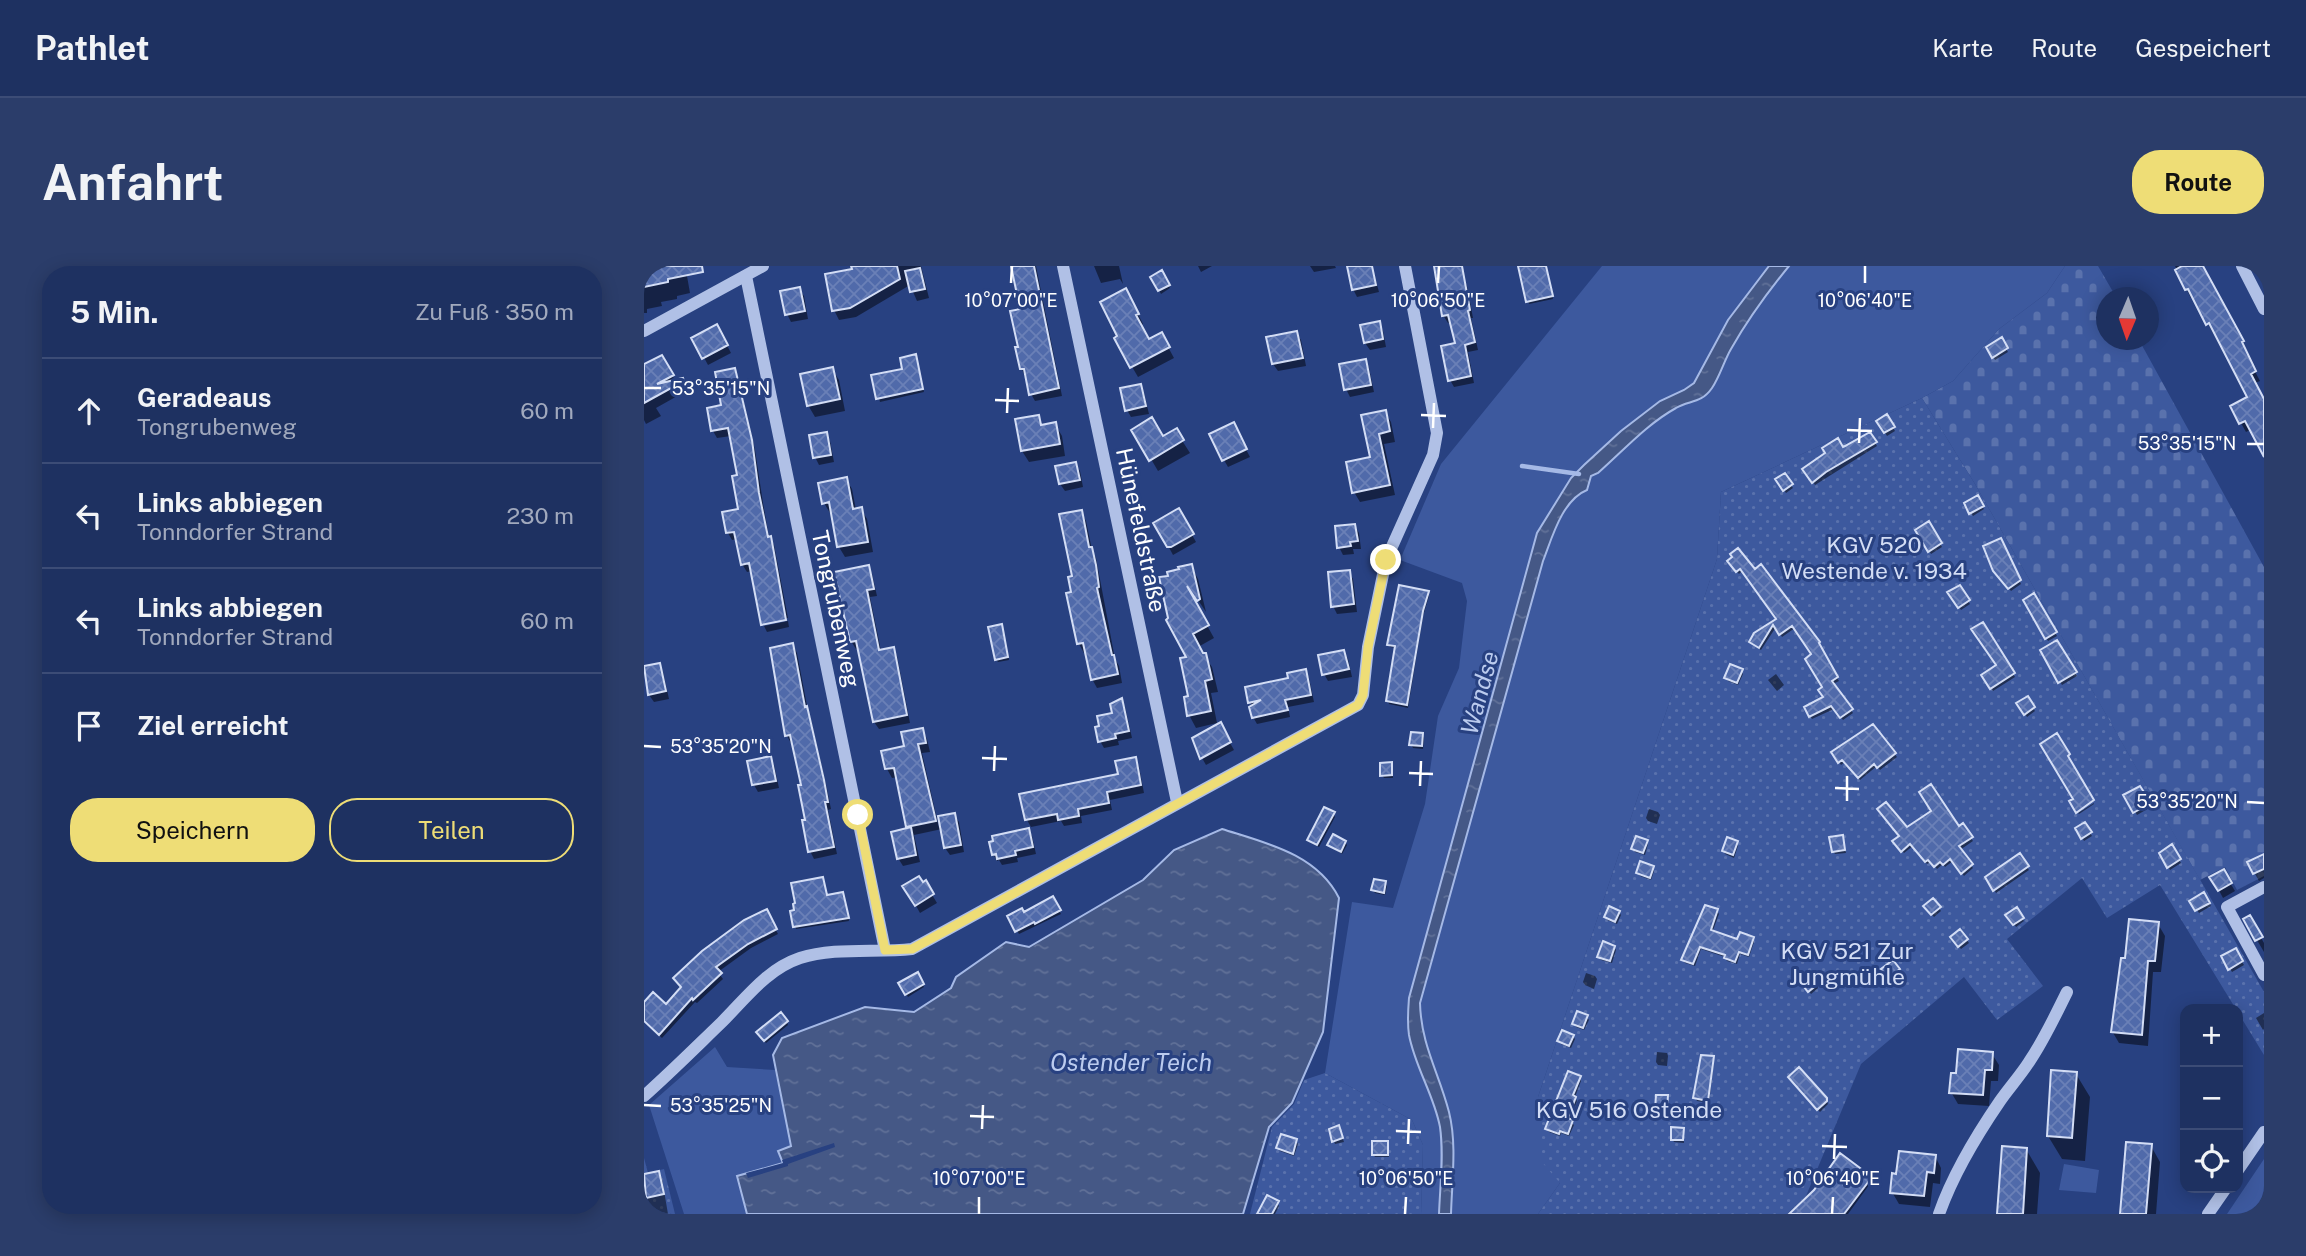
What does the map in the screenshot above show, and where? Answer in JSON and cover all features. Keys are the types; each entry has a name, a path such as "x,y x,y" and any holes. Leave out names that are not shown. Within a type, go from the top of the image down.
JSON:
{"street":[{"path":"644,331 763,266"},
{"name":"Hünefeldstraße","path":"1063,266 1177,803"},
{"path":"644,1096 760,982 780,966 803,957 912,949 1358,705 1363,695 1368,647 1386,560 1433,455 1437,433 1405,266"},
{"path":"2242,266 2264,309"},
{"name":"Tongrubenweg","path":"746,276 885,950"},
{"path":"2264,887 2227,907 2264,975"},
{"path":"1939,1214 1948,1189 1977,1136 2045,1038 2067,992"},
{"path":"2243,1163 2264,1132"},
{"path":"2208,1214 2223,1193"}],"green space":[{"path":"1602,266 2065,266 2047,293 1999,329 1953,381 1721,492 1717,559 1538,1097 1560,1183 1538,1214 1421,1214 1423,1145 1412,1120 1325,1073 1352,902 1393,908 1425,804 1438,716 1459,668 1467,601 1462,583 1400,560 1441,464"},
{"path":"2065,266 2098,266 2110,287 2096,287 2096,350 2145,350 2264,567 2264,876 2237,890 2225,867 2200,880 1975,484 1922,398 1953,381 1999,329 2047,293"},
{"path":"1922,398 1975,484 2264,992 2264,1055 2243,1021 2243,1004 2233,1004 2160,885 2107,918 2082,878 2007,939 2043,986 1997,1020 1964,977 1861,1064 1806,1196 1787,1214 1538,1214 1560,1183 1541,1161 1538,1097 1717,559 1721,492"},
{"path":"715,1047 727,1067 775,1070 791,1146 928,1214 684,1214 649,1105"},
{"path":"1325,1073 1412,1120 1423,1145 1421,1214 1250,1214 1272,1127 1294,1104 1304,1080"},
{"path":"644,1158 648,1173 664,1169 675,1214 644,1214"},
{"path":"2264,1159 2264,1214 2227,1214"},
{"path":"2064,1164 2099,1170 2096,1193 2059,1190"}],"water":[{"path":"1769,266 1789,266 1744,327 1712,388 1704,397 1665,414 1598,473 1591,476 1587,490 1578,495 1564,511 1543,561 1420,1003 1427,1046 1449,1112 1453,1137 1451,1214 1439,1214 1442,1159 1440,1127 1409,1035 1409,998 1537,533 1571,478 1584,465 1621,431 1660,401 1694,383 1728,320"},
{"name":"Ostender Teich","path":"1222,829 1289,852 1318,871 1339,898 1323,1032 1292,1103 1269,1127 1243,1214 747,1214 737,1176 783,1163 778,1151 791,1146 773,1055 782,1038 865,1007 914,1012 951,988 956,977 1006,942 1029,947 1143,880 1174,850"}],"pier":[{"path":"834,1143 835,1147 788,1166 748,1178 746,1173 783,1163 782,1160"}],"building":[{"path":"644,266 702,266 703,272 644,287"},
{"path":"851,266 897,266 900,279 850,308 832,311 825,274 852,269"},
{"path":"1011,266 1034,266 1059,388 1029,395 1024,369 1020,369 1015,347 1018,347 1010,311 1020,309"},
{"path":"1347,266 1372,266 1376,285 1352,290"},
{"path":"1434,266 1462,266 1475,342 1465,345 1471,376 1448,381 1441,346 1455,343 1448,315 1442,316"},
{"path":"1518,266 1546,266 1553,296 1526,302"},
{"path":"2182,266 2203,266 2244,341 2242,342 2256,371 2251,374 2264,399 2264,457 2245,421 2239,424 2230,406 2247,397 2209,323 2206,325 2175,270"},
{"path":"920,268 925,289 910,292 905,271"},
{"path":"1162,270 1170,285 1158,291 1150,277"},
{"path":"800,287 805,311 785,315 780,291"},
{"path":"1126,288 1149,339 1162,332 1170,347 1130,368 1114,338 1117,336 1100,302"},
{"path":"1380,321 1383,339 1364,343 1360,325"},
{"path":"717,324 728,345 702,359 691,338"},
{"path":"1297,331 1303,358 1272,364 1266,337"},
{"path":"2002,337 2008,348 1992,358 1986,347"},
{"path":"916,354 923,389 876,399 871,375 902,369 900,358"},
{"path":"662,355 674,375 657,384 683,378 684,381 644,403 644,364"},
{"path":"1366,359 1371,385 1344,390 1339,364"},
{"path":"833,367 840,399 807,406 800,374"},
{"path":"735,368 752,440 759,493 768,537 771,536 786,620 761,625 749,563 741,565 734,532 726,533 722,512 738,509 732,476 737,475 728,428 711,431 707,408 721,405 715,372"},
{"path":"1141,384 1146,406 1125,411 1120,388"},
{"path":"1386,410 1390,431 1379,434 1390,485 1352,493 1346,462 1370,457 1361,415"},
{"path":"1887,414 1895,427 1884,433 1876,421"},
{"path":"1039,415 1041,425 1056,422 1060,444 1021,451 1015,419"},
{"path":"1152,417 1163,436 1177,428 1184,440 1149,461 1131,430"},
{"path":"1234,422 1247,449 1222,461 1209,434"},
{"path":"827,432 831,455 813,458 809,435"},
{"path":"1870,432 1877,442 1812,483 1802,469 1825,453 1822,448 1838,438 1843,447"},
{"path":"1076,462 1080,480 1059,484 1055,466"},
{"path":"1785,473 1793,484 1783,491 1775,479"},
{"path":"847,477 853,509 862,507 868,542 837,547 829,502 822,504 818,483"},
{"path":"1978,495 1984,506 1969,514 1964,503"},
{"path":"1179,508 1194,534 1167,547 1153,523"},
{"path":"1082,510 1118,674 1091,680 1083,643 1077,644 1066,593 1071,592 1068,577 1072,576 1059,514"},
{"path":"1929,521 1942,543 1928,552 1915,530"},
{"path":"1355,524 1358,541 1350,542 1351,546 1337,548 1335,526"},
{"path":"2001,538 2021,580 2008,589 1993,571 1983,546"},
{"path":"1738,548 1755,569 1761,564 1820,642 1838,677 1832,681 1853,709 1840,718 1831,706 1809,717 1804,707 1823,697 1818,690 1822,687 1805,659 1811,654 1792,626 1779,635 1773,625 1759,648 1749,642 1754,633 1776,619 1740,569 1736,572 1727,561 1732,557 1730,554"},
{"path":"1192,564 1200,599 1197,601 1187,586 1209,625 1193,634 1203,653 1206,653 1212,679 1205,681 1211,711 1187,716 1184,697 1188,696 1180,658 1186,657 1166,620 1168,618 1159,577 1168,576 1167,572"},
{"path":"869,565 874,589 867,590 879,650 894,647 907,715 873,722 856,641 850,642 834,572"},
{"path":"1350,570 1354,604 1331,607 1328,572"},
{"path":"1399,585 1429,591 1423,611 1407,705 1386,701 1395,646 1387,645"},
{"path":"1960,585 1970,600 1958,608 1947,592"},
{"path":"2034,593 2057,632 2045,639 2023,600"},
{"path":"1983,622 2015,673 1990,689 1981,675 1996,665 1971,629"},
{"path":"1002,624 1008,657 995,660 988,627"},
{"path":"2057,640 2077,672 2058,683 2040,650"},
{"path":"793,643 805,707 807,706 824,780 828,802 825,802 834,847 808,852 798,785 801,785 790,735 785,736 770,648"},
{"path":"1344,650 1349,669 1322,675 1318,655"},
{"path":"660,663 666,691 648,695 644,666"},
{"path":"1730,664 1743,669 1737,683 1724,678"},
{"path":"1306,669 1311,695 1285,700 1288,710 1252,718 1249,707 1261,700 1248,703 1245,687 1288,678 1287,673"},
{"path":"2028,696 2035,707 2024,715 2016,703"},
{"path":"1122,698 1129,731 1115,734 1116,738 1098,742 1095,727 1099,726 1097,716 1112,713 1110,704"},
{"path":"1221,722 1231,742 1200,759 1192,738"},
{"path":"1873,724 1896,753 1877,768 1874,764 1858,778 1842,760 1838,763 1831,752"},
{"path":"923,728 926,743 918,744 936,821 906,827 894,768 885,769 881,751 904,746 901,732"},
{"path":"1411,732 1423,733 1422,746 1409,745"},
{"path":"2057,733 2094,800 2076,813 2069,801 2073,799 2040,744"},
{"path":"771,756 776,781 752,785 747,761"},
{"path":"1136,757 1141,785 1107,792 1109,803 1078,809 1079,816 1058,820 1057,814 1025,820 1019,794 1118,774 1115,761"},
{"path":"1392,762 1392,775 1380,776 1380,763"},
{"path":"1931,784 1959,826 1963,823 1973,837 1959,846 1973,864 1961,874 1950,859 1943,865 1940,862 1934,867 1928,860 1925,862 1910,844 1901,852 1892,841 1899,836 1877,809 1886,802 1907,827 1931,811 1919,792"},
{"path":"2140,786 2151,803 2133,813 2123,795"},
{"path":"1324,807 1335,812 1317,845 1307,840"},
{"path":"955,813 961,845 944,848 938,816"},
{"path":"2085,822 2092,832 2081,839 2075,828"},
{"path":"911,827 916,855 897,859 891,832"},
{"path":"1029,828 1033,847 1015,851 1016,855 997,859 996,854 992,855 989,842 993,841 992,836"},
{"path":"1333,834 1346,841 1341,852 1327,845"},
{"path":"1843,835 1845,850 1832,852 1829,837"},
{"path":"1636,836 1648,840 1643,853 1631,849"},
{"path":"1727,837 1738,841 1733,855 1722,851"},
{"path":"2172,844 2181,859 2167,868 2159,853"},
{"path":"2020,853 2029,866 1993,891 1985,877"},
{"path":"2264,854 2264,869 2253,874 2247,862"},
{"path":"1640,861 1654,866 1650,878 1636,873"},
{"path":"2224,869 2232,883 2218,891 2209,877"},
{"path":"919,876 923,882 926,880 934,894 915,906 902,886"},
{"path":"823,877 827,895 843,892 849,918 793,927 790,911 794,910 795,903 791,883"},
{"path":"1374,879 1386,881 1384,893 1371,890"},
{"path":"2204,892 2210,903 2195,911 2189,901"},
{"path":"1053,896 1061,910 1015,932 1007,916 1022,908 1024,912"},
{"path":"1933,898 1941,907 1931,915 1923,906"},
{"path":"1705,905 1718,909 1711,930 1737,939 1740,932 1754,937 1748,955 1739,952 1735,962 1724,958 1725,955 1700,947 1693,964 1681,960"},
{"path":"1609,906 1620,911 1615,922 1604,917"},
{"path":"2017,907 2024,918 2013,925 2005,915"},
{"path":"767,909 777,929 748,944 716,967 722,973 693,1000 692,998 659,1035 644,1021 644,1002 653,992 666,1004 681,987 673,978 702,951 744,920"},
{"path":"2250,915 2263,937 2255,941 2243,919"},
{"path":"2129,919 2159,922 2155,961 2148,961 2142,1035 2111,1032 2121,958 2125,958"},
{"path":"1960,929 1968,939 1958,947 1950,937"},
{"path":"1603,941 1615,946 1610,961 1597,957"},
{"path":"2236,948 2243,961 2228,970 2221,956"},
{"path":"1893,960 1900,969 1888,978 1881,969"},
{"path":"918,972 924,984 905,995 898,983"},
{"path":"1811,974 1818,984 1808,992 1801,983"},
{"path":"1577,1011 1588,1015 1583,1028 1572,1024"},
{"path":"781,1012 788,1021 764,1041 756,1032"},
{"path":"1562,1030 1574,1035 1569,1046 1557,1041"},
{"path":"1958,1049 1993,1052 1992,1070 1985,1070 1983,1095 1949,1093 1951,1073 1956,1073"},
{"path":"1701,1055 1714,1056 1708,1101 1693,1098"},
{"path":"1799,1067 1827,1098 1817,1110 1788,1077"},
{"path":"2051,1070 2077,1072 2072,1138 2047,1136"},
{"path":"1568,1071 1581,1076 1573,1095 1576,1097 1568,1118 1573,1120 1568,1134 1560,1131 1559,1134 1545,1129"},
{"path":"1656,1095 1668,1095 1667,1110 1655,1110"},
{"path":"1339,1125 1343,1138 1332,1142 1329,1129"},
{"path":"1671,1127 1684,1128 1683,1140 1671,1140"},
{"path":"1281,1134 1297,1139 1293,1154 1276,1148"},
{"path":"1372,1141 1388,1141 1388,1155 1372,1155"},
{"path":"2126,1142 2152,1144 2146,1214 2120,1214"},
{"path":"2002,1146 2027,1148 2023,1214 1997,1214"},
{"path":"1899,1151 1936,1155 1934,1173 1927,1172 1924,1196 1890,1193 1892,1173 1896,1174"},
{"path":"1840,1153 1872,1177 1844,1214 1789,1214 1814,1190"},
{"path":"659,1171 664,1194 646,1198 644,1174"},
{"path":"1267,1195 1279,1201 1272,1214 1257,1214"}],"waterway":[{"path":"1522,466 1579,474"}],"route":[{"path":"858,815 885,950 912,949 1358,705 1363,695 1368,647 1386,560"}],"park label":[{"name":"KGV 520 Westende v. 1934","path":"1874,558"},
{"name":"KGV 521 Zur Jungmühle","path":"1847,964"},
{"name":"KGV 516 Ostende","path":"1629,1110"}],"water label":[{"name":"Wandse","path":"1480,693"}]}
